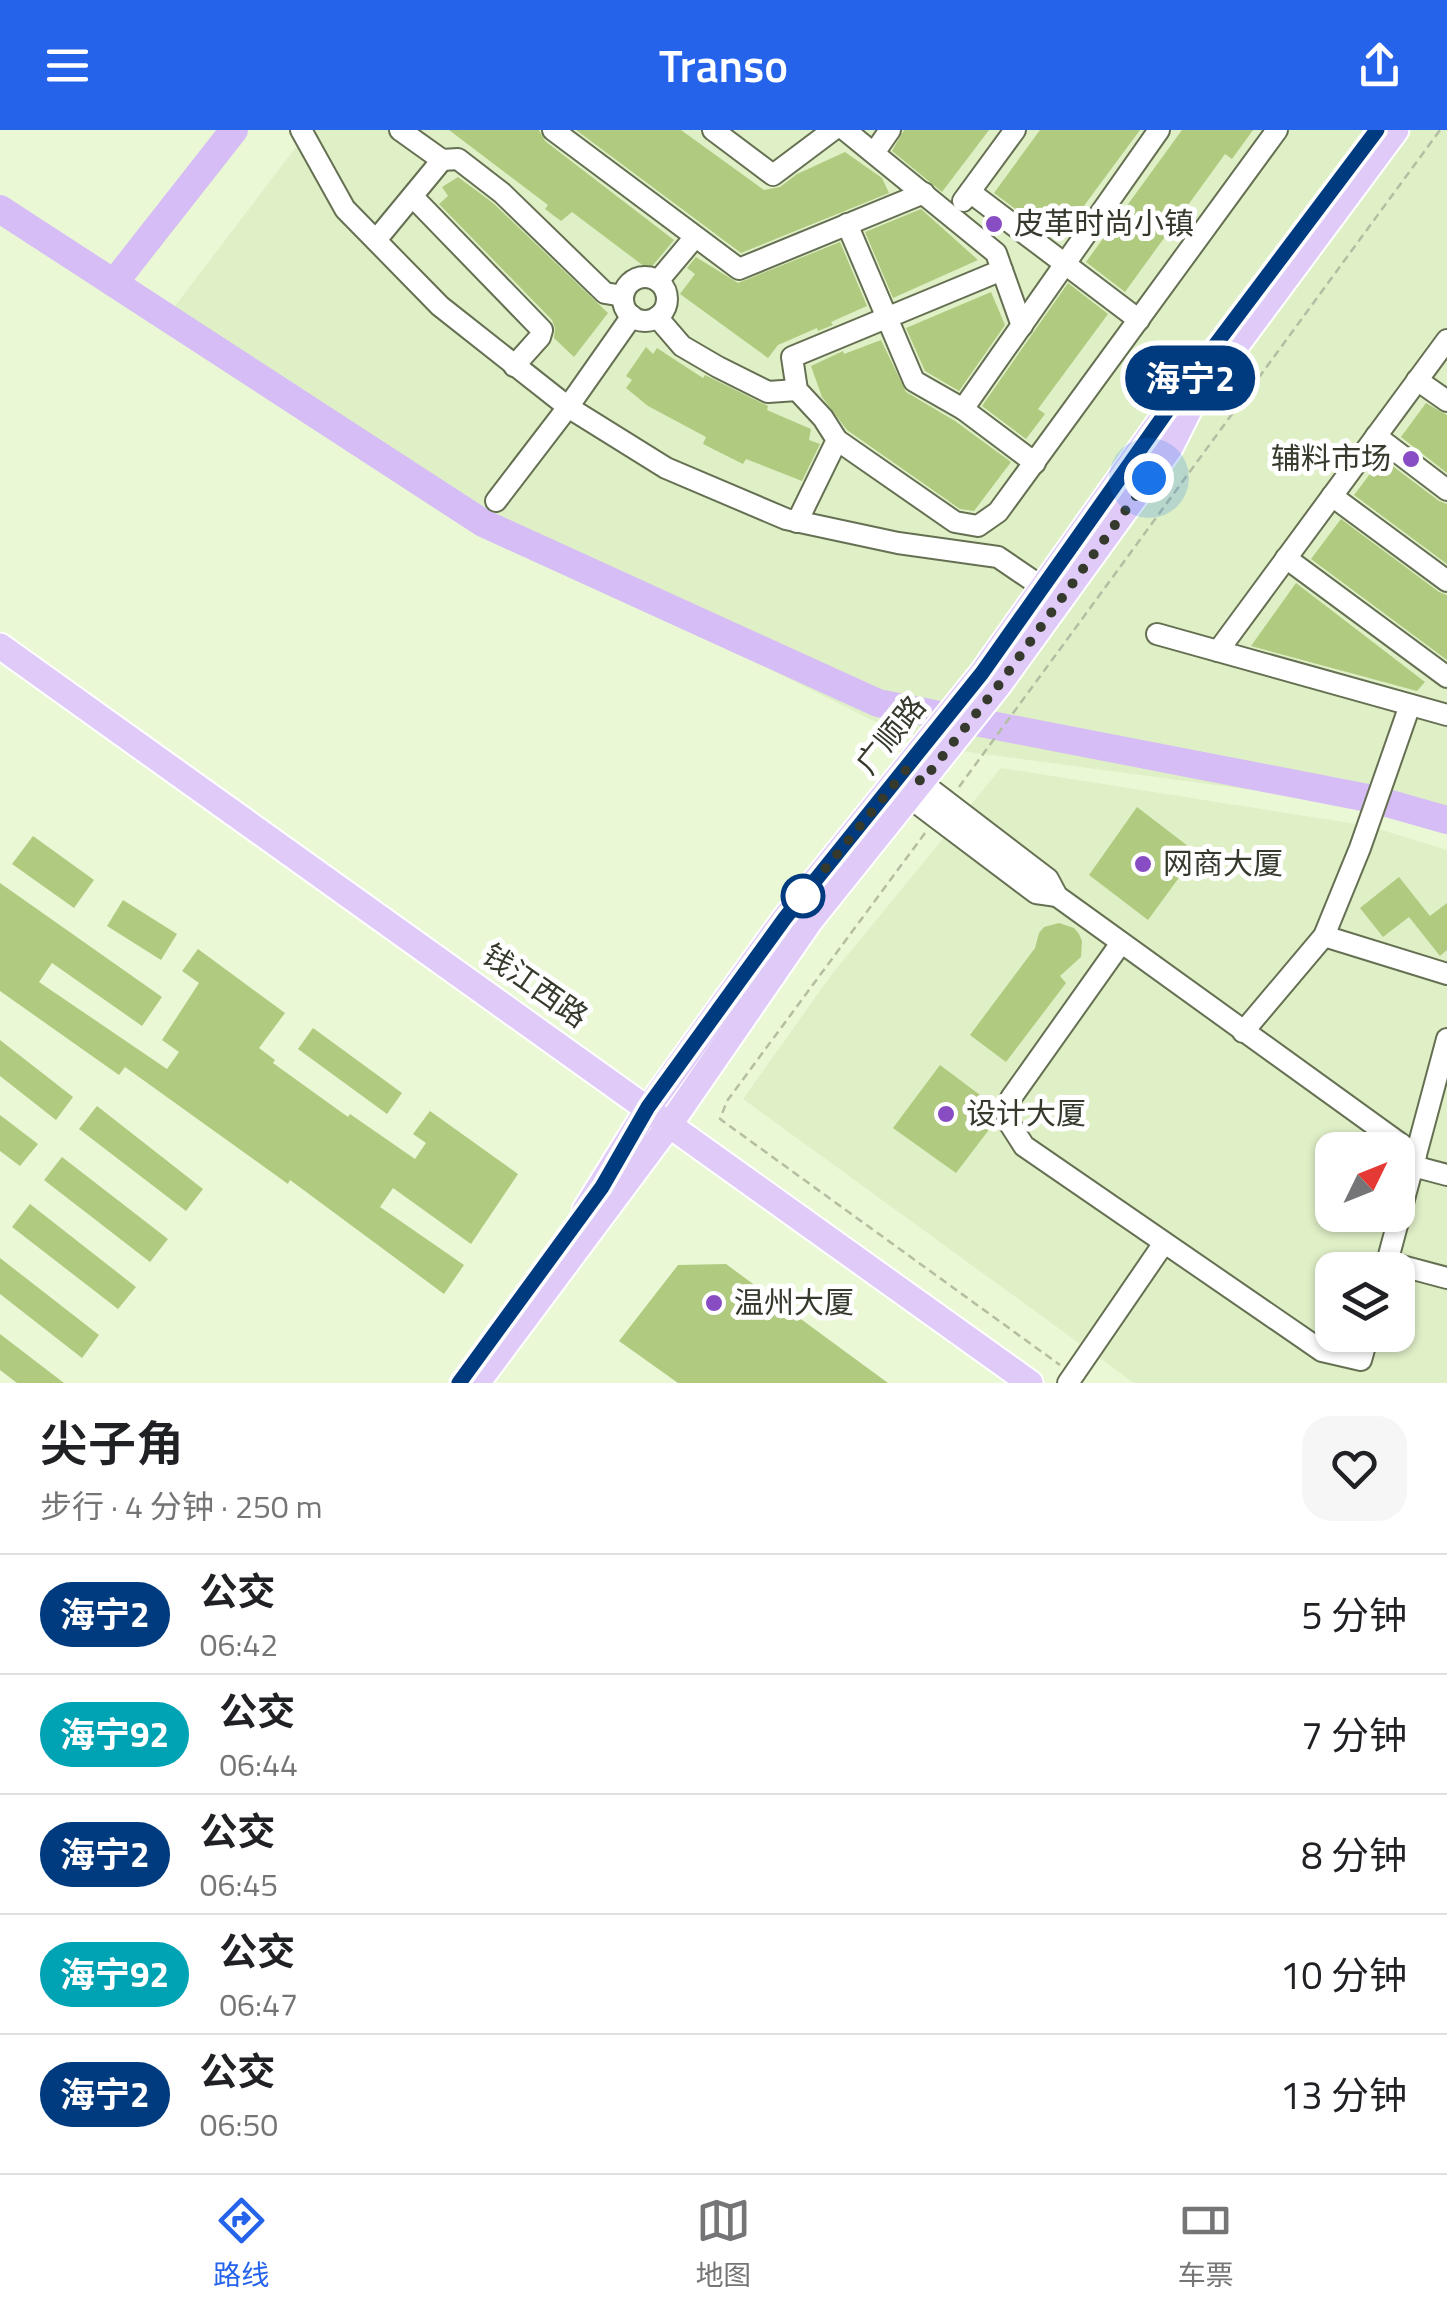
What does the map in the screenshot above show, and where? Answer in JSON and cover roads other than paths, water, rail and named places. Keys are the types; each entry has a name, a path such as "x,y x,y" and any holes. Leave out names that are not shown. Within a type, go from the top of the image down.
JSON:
{"main road":[{"name":"广顺路","path":"990,679 1045,589 1189,380 1377,130"},
{"name":"广顺路","path":"476,1383 670,1124 915,774 1170,448 1190,408 1396,130"},
{"name":"钱江西路","path":"0,646 1030,1383"},
{"name":"广顺路","path":"459,1383 602,1187 648,1107 785,918 915,774"}],"street":[{"path":"301,130 345,209 440,306 568,407 666,468 797,522 998,557 1045,589"},
{"path":"400,130 442,160 458,158 502,193 605,294 627,306 644,320 657,317 667,299 658,281 636,279 630,283 627,306 568,407 496,502"},
{"path":"553,130 739,269 924,193"},
{"path":"713,130 774,175 833,130"},
{"path":"845,130 996,253 1022,326"},
{"path":"874,153 890,130"},
{"path":"952,216 1014,130"},
{"path":"963,409 1159,130"},
{"path":"1002,270 792,357 797,390 837,440 955,522 978,526 998,512 1035,463 1277,130"},
{"path":"376,240 442,160"},
{"path":"970,192 1139,320"},
{"path":"413,197 542,330 514,366"},
{"path":"847,224 914,381 963,409 1035,463"},
{"path":"658,281 695,236"},
{"path":"657,317 682,346 718,367 768,392 797,390"},
{"path":"1218,651 1447,340"},
{"path":"1418,380 1447,402"},
{"path":"1376,436 1447,490"},
{"path":"797,522 837,440"},
{"path":"1332,496 1447,581"},
{"path":"1286,558 1447,677"},
{"path":"1157,634 1447,715"},
{"path":"1243,1032 1324,936 1360,848 1410,705"},
{"path":"915,774 942,810 1048,878 1057,896 1376,1132"},
{"path":"1324,936 1447,974"},
{"path":"1121,943 1011,1098 1008,1121 1024,1146 1315,1346"},
{"path":"1415,1158 1442,1079 1447,1039"},
{"path":"1415,1161 1447,1175"},
{"path":"1071,1379 1164,1243"},
{"path":"1415,1272 1447,1278"},
{"path":"1326,1352 1361,1360 1363,1352"}],"waterway":[{"path":"114,283 234,130"},
{"path":"0,209 483,523 878,703 1373,799 1447,820"}],"place":[{"name":"皮革时尚小镇","path":"994,224"},
{"name":"辅料市场","path":"1411,459"},
{"name":"网商大厦","path":"1143,864"},
{"name":"设计大厦","path":"946,1114"},
{"name":"温州大厦","path":"714,1303"}]}
